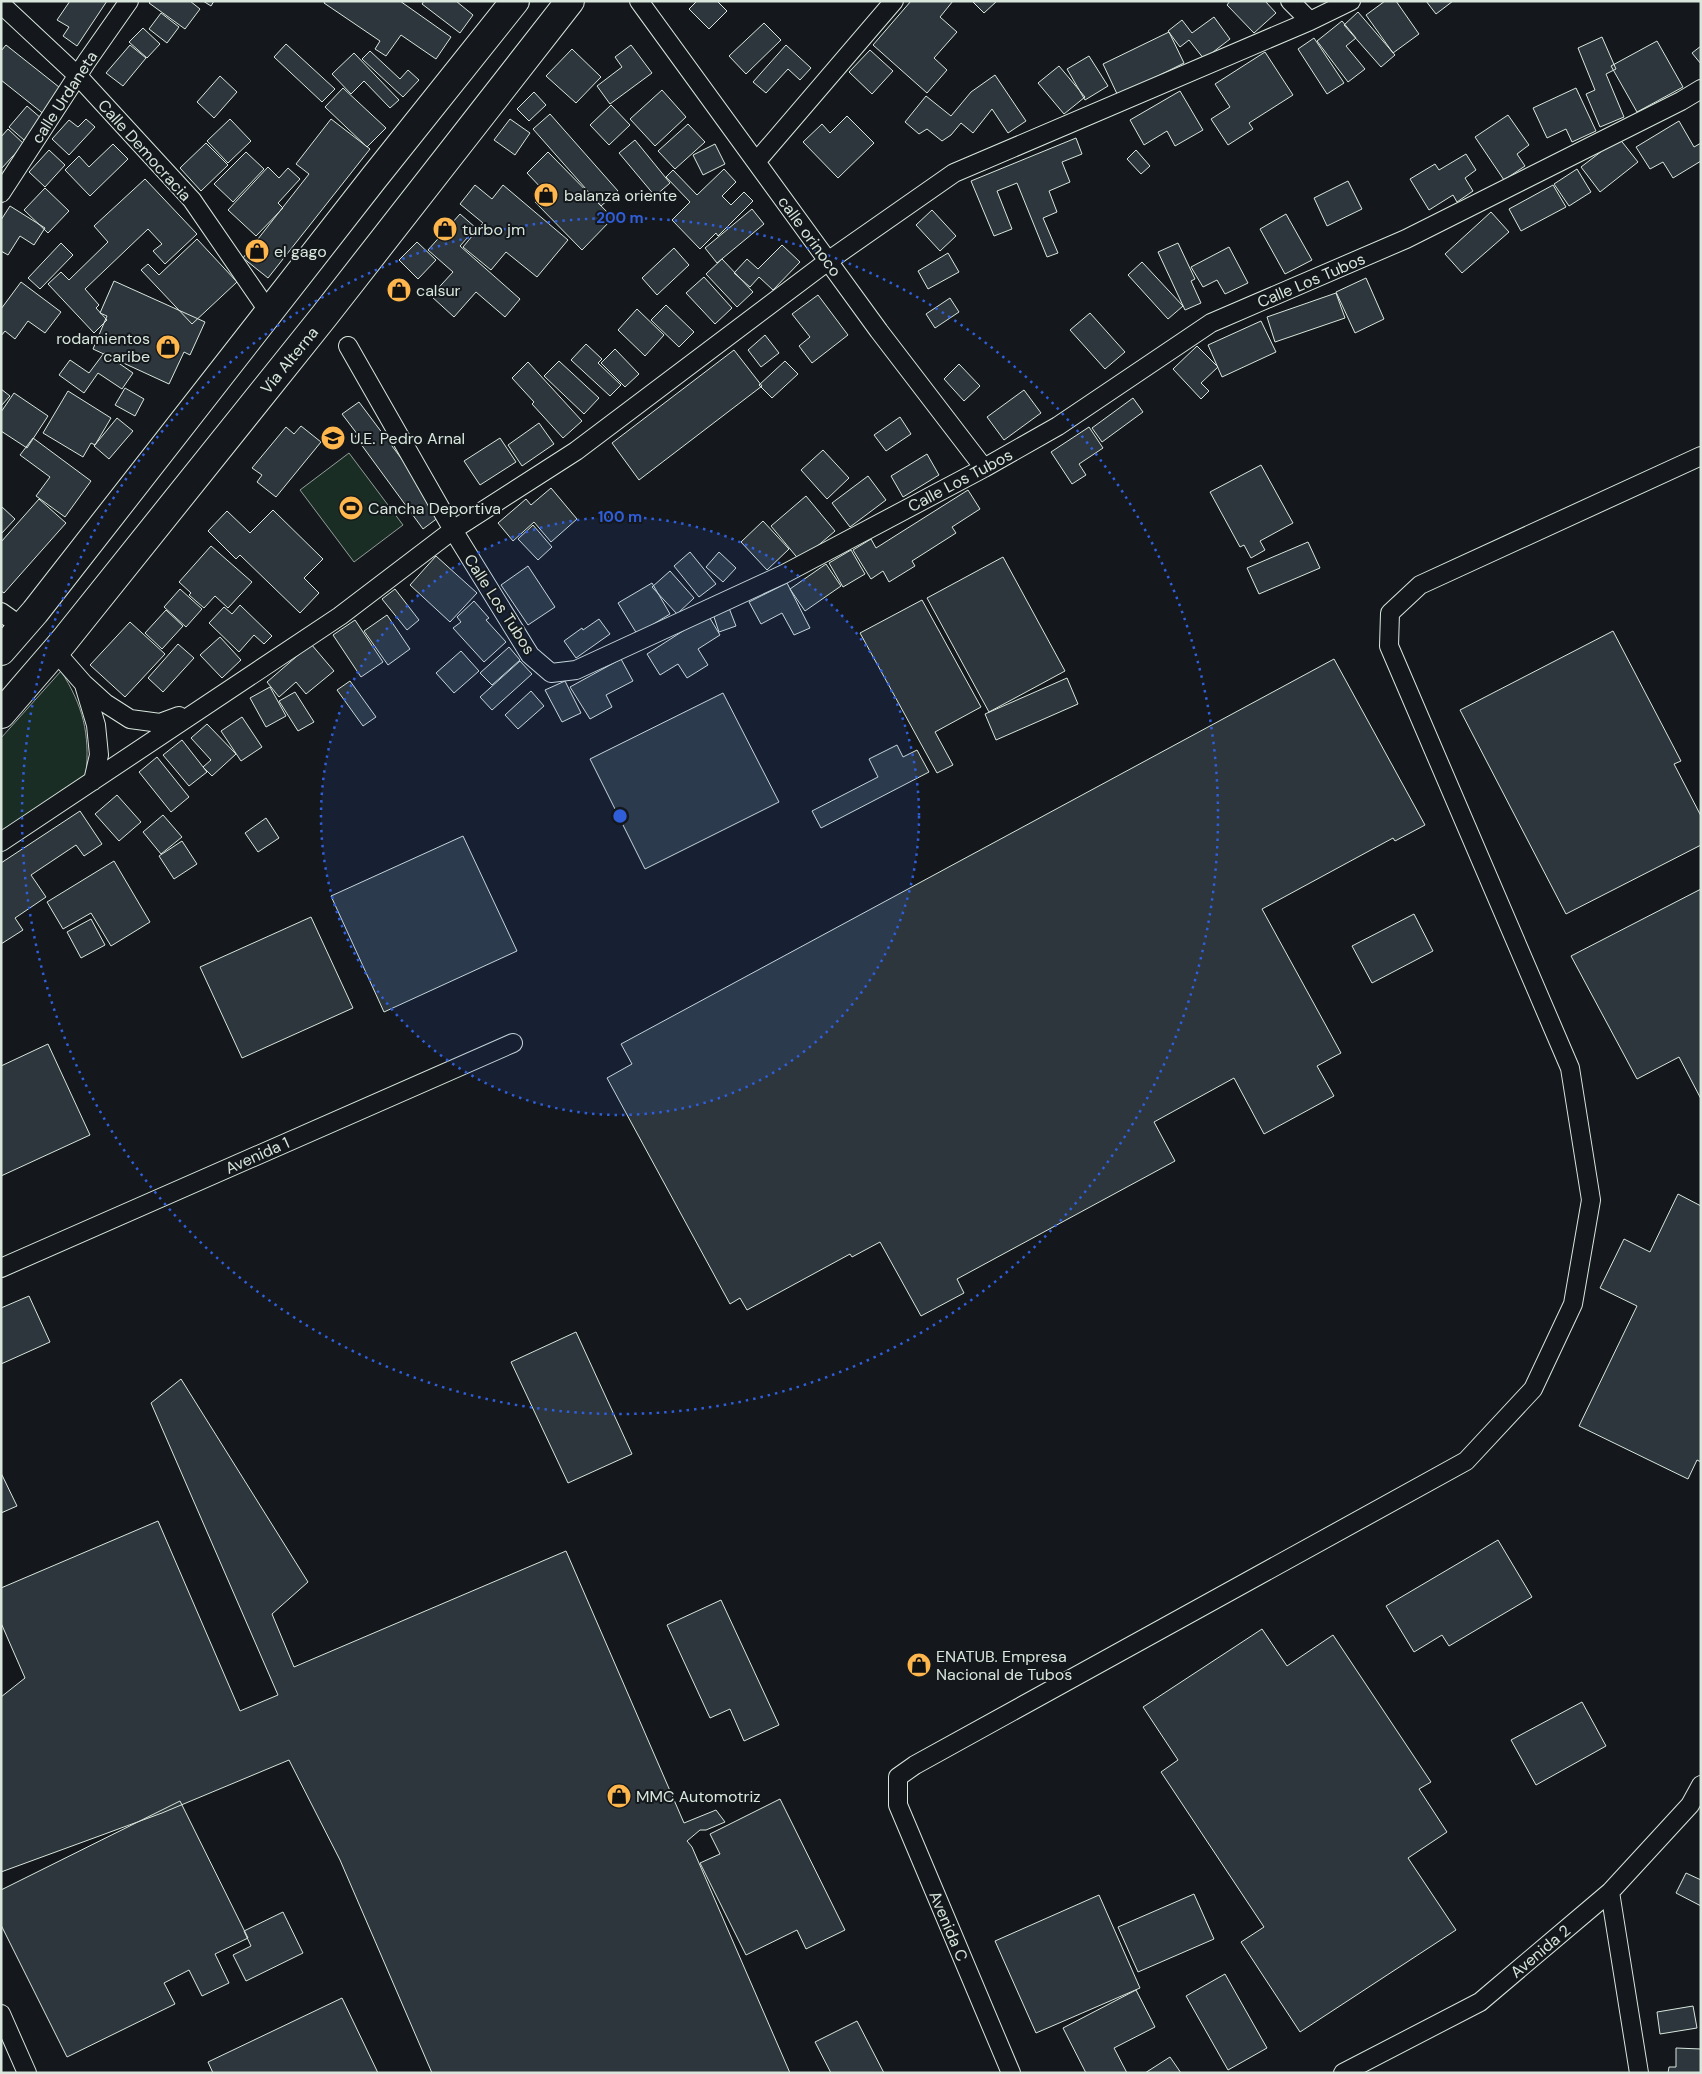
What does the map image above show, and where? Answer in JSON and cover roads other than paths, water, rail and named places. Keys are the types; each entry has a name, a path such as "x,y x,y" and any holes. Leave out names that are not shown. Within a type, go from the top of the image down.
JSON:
{"highway":[{"path":"1,651 12,619 269,312 515,1"},
{"name":"Vía Alterna","path":"1,714 55,652 326,315 570,1"}],"street":[{"name":"calle Urdaneta","path":"1,193 129,1"},
{"name":"calle orinoco","path":"639,1 879,332 984,468"},
{"path":"756,162 894,1"},
{"path":"1290,1 1310,21"},
{"path":"1,842 340,616 453,530 576,451 828,261 954,173 1310,21 1351,1"},
{"name":"Calle Democracia","path":"1,4 78,76 192,200 269,312"},
{"name":"Calle Los Tubos","path":"348,346 453,530 530,655 551,673 576,670 784,574 984,468 1058,426 1212,323 1406,239 1681,101 1701,89"},
{"name":"Avenida C","path":"1011,2073 898,1805 898,1777 915,1764 1466,1461 1533,1389 1573,1304 1591,1200 1570,1068 1389,646 1390,613 1420,585 1701,456"},
{"path":"55,652 84,684 105,703 130,719 160,723 207,705"},
{"path":"84,684 96,725 99,755 93,781"},
{"name":"Avenida 1","path":"1,1268 513,1043"},
{"name":"Avenida 2","path":"1343,2073 1480,2002 1610,1892 1690,1805 1701,1785"},
{"path":"1610,1892 1639,2073"},
{"path":"1,2014 27,2073"}],"place":[{"name":"balanza oriente","path":"546,195"},
{"name":"turbo jm","path":"445,229"},
{"name":"el gago","path":"257,251"},
{"name":"calsur","path":"399,290"},
{"name":"rodamientos caribe","path":"168,347"},
{"name":"U.E. Pedro Arnal","path":"333,438"},
{"name":"Cancha Deportiva","path":"351,508"},
{"name":"ENATUB. Empresa Nacional de Tubos","path":"919,1665"},
{"name":"MMC Automotriz","path":"619,1796"}]}
